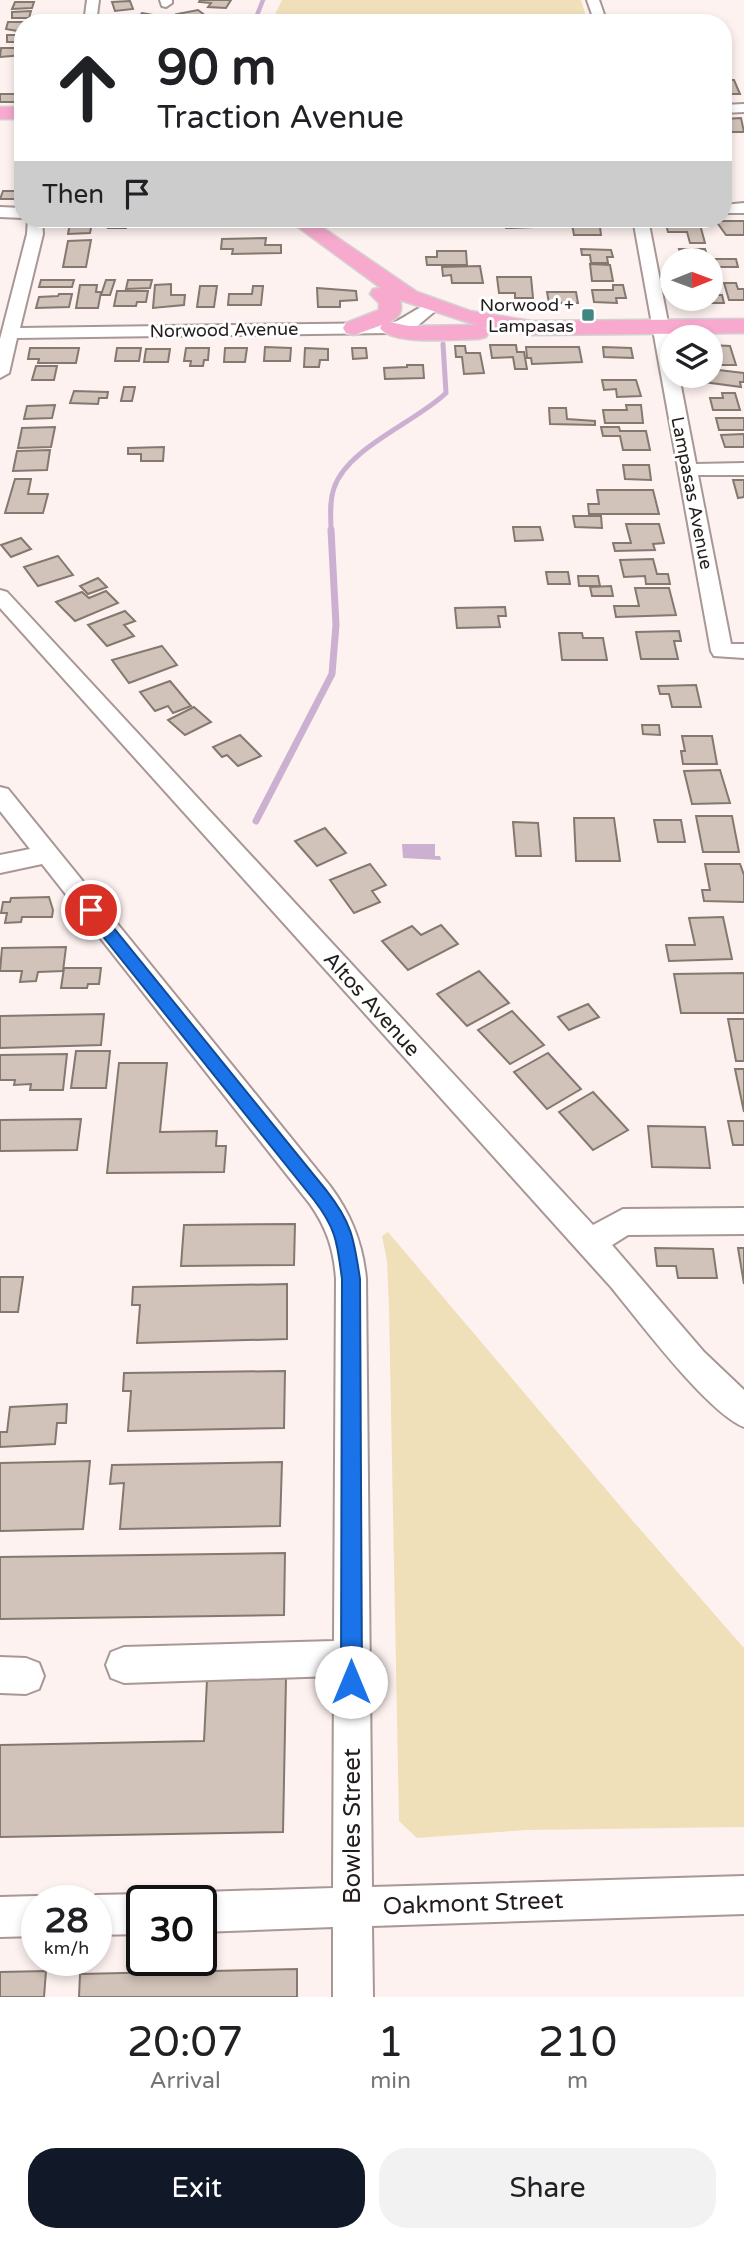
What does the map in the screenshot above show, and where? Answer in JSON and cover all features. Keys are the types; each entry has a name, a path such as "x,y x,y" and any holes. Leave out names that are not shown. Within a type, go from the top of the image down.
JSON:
{"main road":[{"path":"309,228 409,297 432,307 485,322 549,328"},
{"path":"327,241 329,257 389,301 391,308 388,314 354,328"},
{"path":"391,328 408,333 660,326"},
{"path":"723,326 744,326"}],"street":[{"path":"0,373 35,228"},
{"name":"Lampasas Avenue","path":"642,228 660,326"},
{"name":"Norwood Avenue","path":"11,333 391,328 410,323 432,307"},
{"name":"Lampasas Avenue","path":"672,388 722,651 743,656"},
{"path":"687,470 744,469"},
{"name":"Altos Avenue","path":"0,596 590,1243 693,1362 744,1412"},
{"path":"0,795 47,855 0,864"},
{"name":"Bowles Street","path":"47,855 335,1214 345,1235 351,1279 353,1997"},
{"path":"590,1243 622,1222 744,1221"},
{"path":"124,1665 351,1658"},
{"name":"Oakmont Street","path":"217,1912 744,1895"},
{"path":"0,1917 21,1916"}],"shaded area":[{"path":"282,0 581,0 585,14 275,14"},
{"path":"402,844 435,844 435,856 440,856 441,860 403,858"},
{"path":"388,1232 744,1648 744,1827 526,1830 417,1838 399,1821 389,1308 387,1261 382,1236"}],"building":[{"path":"231,0 226,8 208,7 211,3 199,2"},
{"path":"130,1 133,9 115,11 112,2"},
{"path":"15,2 34,2 32,8 12,9"},
{"path":"198,10 203,14 177,14"},
{"path":"31,11 30,14 14,14 14,18 12,12"},
{"path":"8,22 14,22 14,30 6,29"},
{"path":"7,35 14,35 14,42 7,42"},
{"path":"1,48 14,48 14,56 0,57"},
{"path":"732,80 734,80 740,94 732,94"},
{"path":"0,94 14,94 14,102 0,102"},
{"path":"732,118 741,118 744,132 732,132"},
{"path":"3,191 14,191 14,199 0,199"},
{"path":"732,221 744,221 744,235 726,235 721,228 732,228"},
{"path":"69,228 91,228 90,233 68,234"},
{"path":"573,228 600,228 601,235 574,235"},
{"path":"667,228 701,228 705,243 690,243 687,232 668,232"},
{"path":"266,238 265,245 281,245 281,253 232,254 233,249 221,249 222,239"},
{"path":"91,240 86,267 63,267 68,241"},
{"path":"581,249 611,250 613,257 607,257 608,263 591,263 590,255 582,255"},
{"path":"437,251 466,251 467,265 427,265 426,257 437,257"},
{"path":"723,259 736,259 738,267 723,267"},
{"path":"590,264 610,265 613,281 592,281"},
{"path":"480,266 483,283 452,283 451,275 443,276 442,267"},
{"path":"497,277 531,277 533,298 515,298 515,293 499,293"},
{"path":"41,280 74,280 72,287 39,287"},
{"path":"106,280 115,280 110,295 101,295"},
{"path":"128,280 152,280 150,288 126,289"},
{"path":"724,283 736,283 738,289 744,289 744,300 729,300"},
{"path":"171,284 171,295 185,295 184,305 153,308 155,285"},
{"path":"80,285 97,285 96,292 101,292 98,308 76,308"},
{"path":"613,285 623,285 626,298 616,298 617,303 594,302 592,290 613,290"},
{"path":"200,286 217,286 214,307 197,307"},
{"path":"253,286 263,286 261,305 228,305 229,294 252,294"},
{"path":"317,288 356,291 357,300 340,301 340,307 318,307"},
{"path":"117,291 148,291 146,302 137,302 136,306 114,306"},
{"path":"547,292 576,292 578,303 549,303"},
{"path":"72,294 69,307 36,308 39,297"},
{"path":"490,345 516,345 517,352 524,352 527,369 515,369 513,357 492,358"},
{"path":"455,346 465,346 466,353 480,353 484,373 464,374 462,357 456,357"},
{"path":"723,346 730,346 736,365 723,365"},
{"path":"265,347 291,348 290,361 264,361"},
{"path":"526,347 579,347 582,362 532,364 531,358 527,358"},
{"path":"603,347 631,348 633,358 604,357"},
{"path":"30,348 79,348 76,363 38,363 39,359 28,359"},
{"path":"117,348 141,348 139,361 115,361"},
{"path":"186,348 209,348 208,360 204,360 203,366 190,366 191,361 184,361"},
{"path":"225,348 247,348 245,362 224,362"},
{"path":"305,348 328,349 328,360 320,360 319,367 304,367"},
{"path":"352,348 366,348 367,358 353,359"},
{"path":"146,349 170,349 168,362 144,362"},
{"path":"423,365 424,378 385,379 384,368"},
{"path":"36,366 57,366 54,380 32,380"},
{"path":"723,371 744,373 741,387 723,385"},
{"path":"602,380 636,380 641,396 617,397 616,389 604,390"},
{"path":"124,387 135,387 132,401 121,401"},
{"path":"74,391 108,392 107,398 99,398 98,404 70,403"},
{"path":"722,393 735,393 740,410 713,410 710,398 723,398"},
{"path":"55,405 52,418 24,419 27,406"},
{"path":"626,405 641,405 643,423 605,423 603,410 627,410"},
{"path":"549,408 566,408 567,419 595,421 595,425 550,424"},
{"path":"716,418 744,418 744,430 719,430"},
{"path":"55,427 51,447 18,448 22,428"},
{"path":"601,427 619,427 620,431 646,431 650,450 623,450 620,436 603,436"},
{"path":"744,434 744,447 725,447 721,435"},
{"path":"164,447 163,461 141,461 141,454 128,454 128,448"},
{"path":"50,450 47,470 13,471 17,451"},
{"path":"623,465 649,465 651,480 625,479"},
{"path":"15,479 31,479 28,494 48,494 43,513 5,513"},
{"path":"733,480 744,480 744,497 738,498"},
{"path":"597,490 653,490 659,514 589,514 588,504 599,504"},
{"path":"573,516 601,516 602,528 575,527"},
{"path":"626,524 659,524 664,543 653,544 655,550 615,551 613,543 631,543"},
{"path":"513,527 540,527 543,540 515,541"},
{"path":"21,538 31,549 11,557 1,545"},
{"path":"58,556 73,575 38,586 24,567"},
{"path":"653,559 657,574 668,574 670,584 646,584 645,576 624,577 620,560"},
{"path":"546,572 568,572 570,584 548,584"},
{"path":"578,576 598,576 600,586 579,586"},
{"path":"98,578 107,587 88,594 80,586"},
{"path":"611,586 613,596 592,596 590,587"},
{"path":"635,588 669,588 676,615 616,617 614,606 639,606"},
{"path":"106,591 118,603 75,621 56,602 82,592 89,598"},
{"path":"505,607 506,616 498,616 500,627 457,628 455,608"},
{"path":"125,611 135,621 124,625 134,636 107,646 88,625"},
{"path":"679,631 681,641 674,641 678,659 641,659 636,632"},
{"path":"559,633 582,633 583,638 603,638 607,660 562,660"},
{"path":"162,646 177,665 129,683 112,660"},
{"path":"170,681 191,706 173,713 168,706 155,711 140,692"},
{"path":"696,685 701,707 672,707 669,694 660,694 658,686"},
{"path":"194,707 211,722 185,735 168,720"},
{"path":"642,725 659,725 660,735 643,734"},
{"path":"240,735 261,756 238,766 227,755 222,757 213,747"},
{"path":"682,736 712,736 717,764 683,764 681,751 685,751"},
{"path":"720,770 730,803 692,804 684,771"},
{"path":"696,816 732,816 739,852 703,852"},
{"path":"574,818 614,818 620,861 576,861"},
{"path":"654,820 681,820 685,842 658,842"},
{"path":"513,822 538,823 541,856 516,856"},
{"path":"325,828 346,853 317,866 295,841"},
{"path":"370,864 386,885 372,891 380,902 354,913 330,880"},
{"path":"705,864 740,864 744,875 744,902 704,901 702,890 710,890"},
{"path":"49,897 52,917 22,917 21,922 5,923 7,913 1,913 3,902 10,902 11,898"},
{"path":"723,917 732,959 669,961 666,945 695,945 689,918"},
{"path":"441,925 458,944 408,970 382,941 412,926 421,935"},
{"path":"66,947 63,971 38,972 36,981 20,982 22,971 0,971 2,948"},
{"path":"64,968 101,968 99,984 88,984 87,988 61,988"},
{"path":"479,971 509,1003 467,1026 437,994"},
{"path":"744,973 744,1013 681,1013 674,974"},
{"path":"588,1004 599,1017 569,1030 558,1017"},
{"path":"512,1011 544,1045 510,1064 478,1030"},
{"path":"104,1014 101,1045 0,1048 0,1016"},
{"path":"728,1019 744,1019 744,1061 736,1061"},
{"path":"76,1051 110,1051 106,1088 71,1088"},
{"path":"548,1053 581,1089 547,1109 514,1072"},
{"path":"67,1054 63,1090 30,1090 31,1084 14,1085 15,1080 0,1080 0,1055"},
{"path":"119,1063 167,1063 160,1132 217,1131 216,1146 226,1146 224,1172 107,1173"},
{"path":"735,1069 744,1069 744,1112"},
{"path":"593,1092 628,1130 593,1150 559,1112"},
{"path":"81,1119 77,1150 0,1151 0,1120"},
{"path":"728,1121 744,1121 744,1145 733,1145"},
{"path":"648,1126 705,1127 710,1168 652,1167"},
{"path":"295,1224 294,1265 181,1266 184,1225"},
{"path":"655,1248 713,1249 717,1278 678,1278 676,1266 657,1266"},
{"path":"738,1248 744,1248 744,1284"},
{"path":"0,1277 23,1277 18,1312 0,1312"},
{"path":"287,1284 287,1339 137,1343 140,1305 132,1305 133,1287"},
{"path":"285,1371 284,1428 128,1431 131,1391 123,1391 124,1373"},
{"path":"67,1404 66,1423 57,1423 55,1444 0,1447 0,1432 7,1432 10,1407"},
{"path":"90,1461 83,1529 0,1531 0,1463"},
{"path":"282,1462 280,1526 120,1529 124,1483 110,1484 112,1465"},
{"path":"285,1553 284,1615 0,1619 0,1557"},
{"path":"286,1678 283,1832 0,1837 0,1745 204,1741 207,1680"},
{"path":"297,1969 297,1997 79,1997 80,1976 112,1976 112,1973 126,1973 126,1976 217,1976 217,1971"},
{"path":"0,1972 21,1972 21,1976 46,1976 44,1997 0,1997"}],"waterway":[{"path":"258,14 263,0"},
{"path":"331,530 331,499 341,474 367,448 446,393 443,344"},
{"path":"256,821 332,674 336,625 331,530"}],"place":[{"name":"Norwood + Lampasas","path":"588,315"}],"route":[{"path":"91,910 335,1214 345,1235 351,1279 351,1682"}]}
